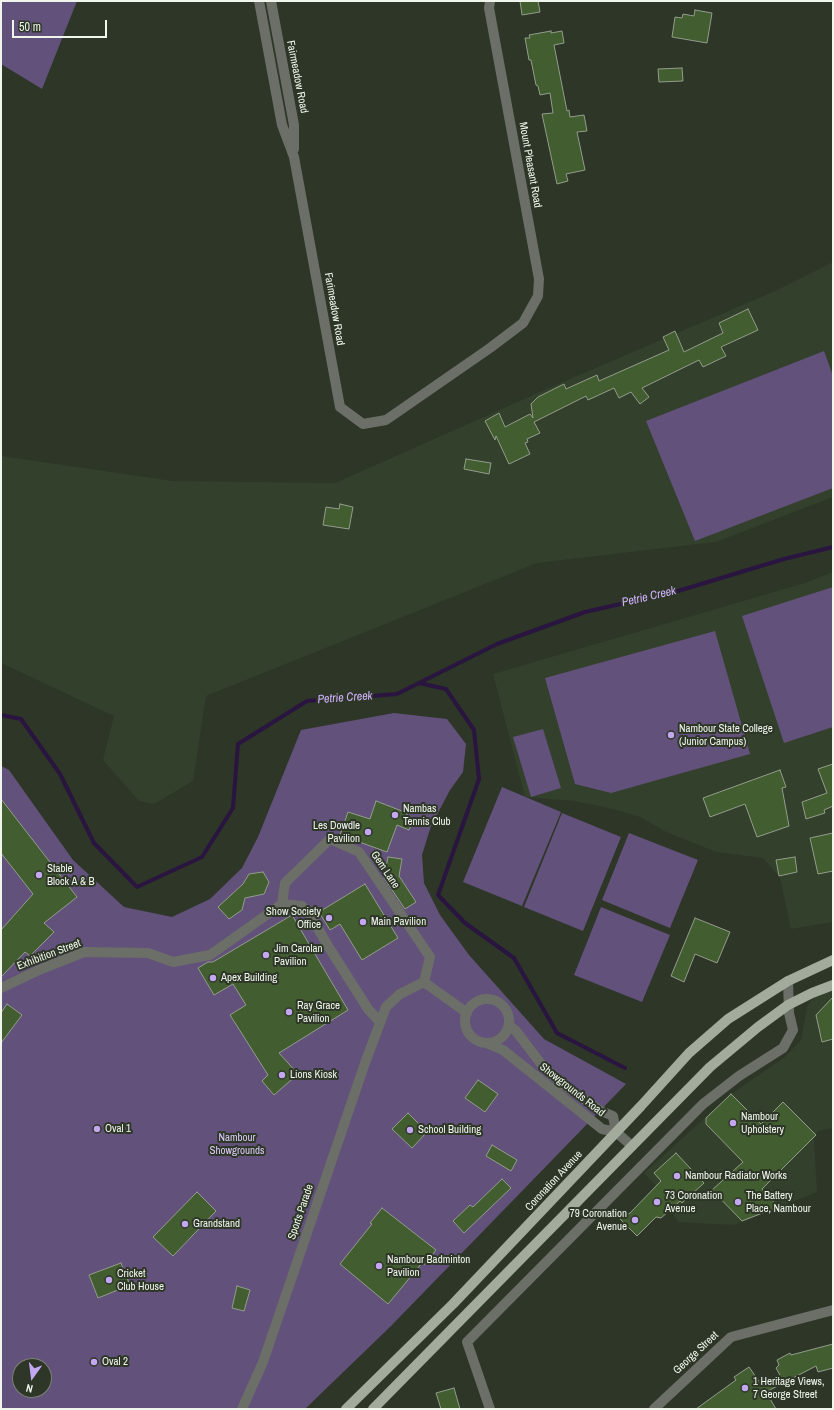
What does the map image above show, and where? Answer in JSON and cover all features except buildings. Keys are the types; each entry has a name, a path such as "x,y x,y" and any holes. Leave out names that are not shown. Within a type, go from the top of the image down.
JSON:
{"main road":[{"name":"Coronation Avenue","path":"346,1409 454,1304 689,1053 728,1019 788,980 833,960"},
{"path":"373,1409 710,1067 758,1027 788,1005 812,993 833,985"}],"street":[{"name":"Farimeadow Road","path":"259,1 282,125 294,157 340,407 363,424 386,420 490,348 522,323"},
{"name":"Fairmeadow Road","path":"271,1 294,125 294,157"},
{"name":"Mount Pleasant Road","path":"488,3 539,280 538,296 522,323"},
{"name":"Gem Lane","path":"282,904 285,883 330,839 359,852 430,957 424,982"},
{"name":"Exhibition Street","path":"1,988 39,970 84,952 148,953 173,962 210,955 282,904"},
{"path":"282,904 302,906 308,911 328,946 368,1009 380,1021 386,1006 400,994 424,982 467,1013"},
{"path":"490,1409 467,1342 703,1104 739,1076 784,1048 793,1030 788,1005 788,980"},
{"path":"490,1000 502,1005 507,1011 509,1025 507,1031 498,1040 486,1043 479,1042 469,1033 465,1020 467,1013 476,1002 490,1000"},
{"name":"Sports Parade","path":"242,1409 263,1362 380,1021"},
{"name":"Showgrounds Road","path":"486,1043 503,1050 602,1129 616,1132 613,1116 600,1110 565,1086 545,1069 516,1031 509,1025"},
{"path":"616,1132 632,1146"},
{"name":"George Street","path":"654,1409 732,1337 833,1310"}],"shaded area":[{"path":"833,262 833,497 716,542 537,563 206,696 193,781 154,804 139,801 103,760 114,716 1,663 1,456 173,481 335,483 549,388 775,291"},
{"name":"Nambour State College (Junior Campus)","path":"833,572 833,922 791,929 780,878 763,858 716,852 666,832 640,817 617,810 575,801 525,797 493,674 805,583"},
{"path":"833,989 833,1128 818,1131 814,1139 817,1192 734,1225 678,1222 672,1212 676,1208 644,1173 731,1094 785,1057 801,1040 807,1007 810,1002 818,994"}],"green space":[{"path":"1,1 77,1 42,89 1,64"},
{"path":"824,351 833,376 833,488 695,541 646,421"},
{"path":"833,587 833,727 784,743 742,616"},
{"path":"715,631 750,754 611,793 575,784 545,678"},
{"name":"Nambour Showgrounds","path":"394,713 447,719 466,744 463,772 450,790 431,826 422,855 424,883 440,915 469,955 544,1039 626,1084 391,1326 305,1409 1,1409 1,766 9,770 73,860 124,907 172,917 210,899 242,868 258,837 301,730"},
{"path":"543,729 561,788 531,797 513,737"},
{"path":"502,787 561,812 522,906 463,882"},
{"path":"562,813 621,837 583,931 524,907"},
{"path":"629,833 698,860 670,928 602,900"},
{"path":"601,907 670,935 642,1002 574,975"}],"waterway":[{"name":"Petrie Creek","path":"1,715 21,719 60,774 94,843 137,887 202,857 233,808 238,744 307,701 397,694 497,644 585,612 678,591 784,559 833,547"},
{"path":"419,683 446,689 474,730 479,779 438,895 465,923 514,958 557,1033 625,1068"}],"place":[{"name":"Nambour State College (Junior Campus)","path":"671,735"},
{"name":"Nambas Tennis Club","path":"395,815"},
{"name":"Les Dowdle Pavilion","path":"368,832"},
{"name":"Stable Block A & B","path":"39,875"},
{"name":"Show Society Office","path":"329,918"},
{"name":"Main Pavilion","path":"363,922"},
{"name":"Jim Carolan Pavilion","path":"266,955"},
{"name":"Apex Building","path":"213,978"},
{"name":"Ray Grace Pavilion","path":"289,1012"},
{"name":"Lions Kiosk","path":"282,1075"},
{"name":"Nambour Upholstery","path":"733,1123"},
{"name":"Oval 1","path":"97,1129"},
{"name":"School Building","path":"410,1130"},
{"name":"Nambour Radiator Works","path":"677,1176"},
{"name":"73 Coronation Avenue","path":"657,1202"},
{"name":"The Battery Place, Nambour","path":"738,1202"},
{"name":"79 Coronation Avenue","path":"635,1220"},
{"name":"Grandstand","path":"185,1224"},
{"name":"Nambour Badminton Pavilion","path":"379,1266"},
{"name":"Cricket Club House","path":"109,1280"},
{"name":"Oval 2","path":"94,1362"},
{"name":"1 Heritage Views, 7 George Street","path":"745,1388"}]}
